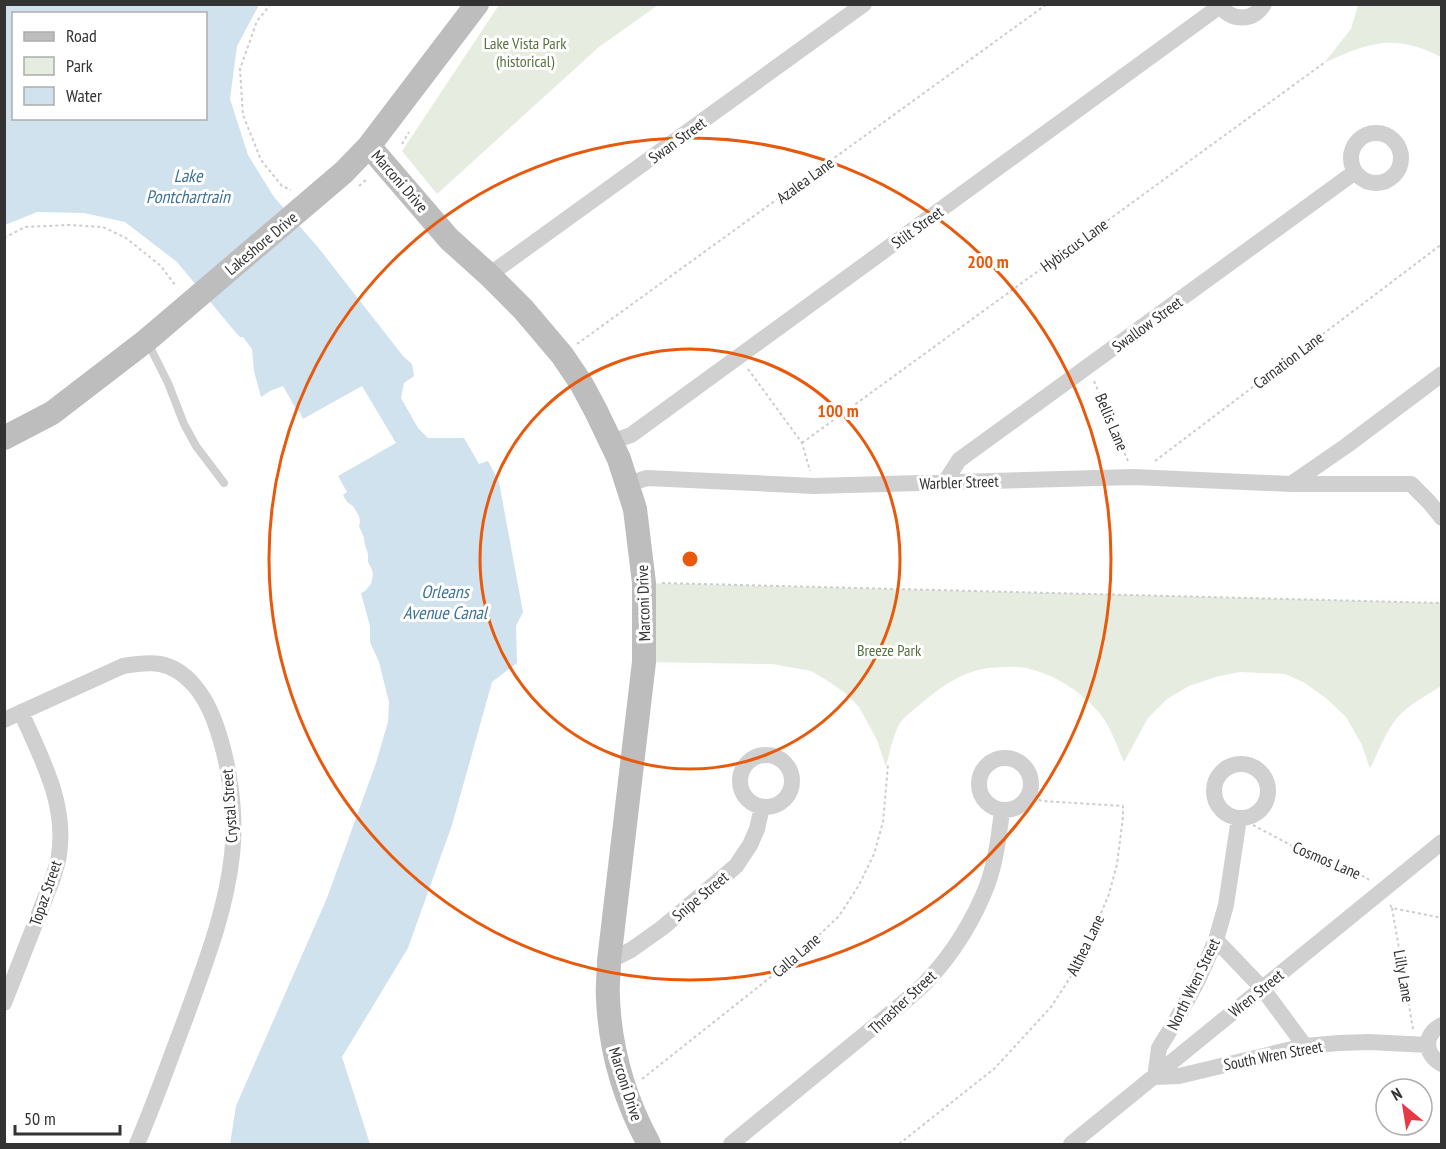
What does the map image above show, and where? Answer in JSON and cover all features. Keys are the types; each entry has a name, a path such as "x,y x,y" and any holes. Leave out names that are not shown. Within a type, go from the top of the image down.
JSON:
{"street":[{"name":"Lakeshore Drive","path":"4,438 52,413 147,340 185,292 296,200 344,172 369,146 477,4"},
{"name":"Swan Street","path":"489,275 864,4"},
{"name":"Stilt Street","path":"611,442 631,435 740,357 1220,5 1229,15 1244,18 1255,14 1264,4"},
{"name":"Marconi Drive","path":"369,146 449,239 489,275 537,324 562,355 597,411 628,484 635,509 644,583 644,662 609,961 607,997 611,1036 625,1092 649,1144"},
{"name":"Swallow Street","path":"945,482 959,460 1355,172"},
{"path":"1292,484 1442,374"},
{"name":"Warbler Street","path":"628,484 647,478 814,486 1134,477 1292,484 1411,484 1442,518"},
{"name":"Crystal Street","path":"4,720 123,666 143,663 160,664 178,671 198,689 219,733 228,770 233,812 233,854 224,902 206,961 137,1144"},
{"name":"Topaz Street","path":"4,1003 53,878 59,856 60,840 56,797 21,712"},
{"path":"1011,759 1023,765 1030,776 1029,795 1018,807 1002,811 985,802 979,790 979,783 982,771 992,761 1011,759"},
{"name":"Snipe Street","path":"609,961 631,950 662,928 736,866 750,845 757,829 762,807"},
{"name":"Thrasher Street","path":"731,1144 903,1003 943,963 965,930 988,882 997,847 1002,811"},
{"name":"North Wren Street","path":"1155,1077 1159,1048 1197,982 1216,939 1226,905 1239,818"},
{"name":"Wren Street","path":"1071,1144 1442,842"},
{"path":"1216,939 1262,988 1305,1046"},
{"path":"1442,1025 1432,1032 1422,1045 1433,1059 1442,1064"},
{"name":"South Wren Street","path":"1155,1077 1179,1076 1305,1046 1369,1042 1422,1045"}],"lane":[{"path":"147,340 168,383 184,424 196,446 224,483"}],"path":[{"path":"271,4 257,21 240,69 243,115 261,160 296,200"},
{"name":"Azalea Lane","path":"562,355 1047,4"},
{"name":"Hybiscus Lane","path":"802,444 1324,63"},
{"path":"402,144 409,132"},
{"path":"4,238 25,227 69,225 103,227 126,238 161,266 185,292"},
{"name":"Carnation Lane","path":"1134,477 1442,244"},
{"path":"740,357 802,444 814,486"},
{"name":"Bellis Lane","path":"1089,367 1134,477"},
{"path":"644,583 1442,603"},
{"name":"Calla Lane","path":"625,1092 796,957 839,916 859,885 874,854 883,822 888,765"},
{"name":"Althea Lane","path":"899,1144 995,1068 1051,1006 1081,961 1109,894 1117,864 1123,806 1042,801 1029,795"},
{"name":"Cosmos Lane","path":"1239,818 1298,849 1367,878 1392,908"},
{"path":"1392,908 1442,918"},
{"name":"Lilly Lane","path":"1392,908 1422,1045"}],"green space":[{"name":"Lake Vista Park (historical)","path":"499,5 658,5 599,47 437,194 402,151"},
{"path":"1358,5 1441,5 1441,57 1410,45 1382,43 1355,50 1324,63 1351,29"},
{"name":"Breeze Park","path":"644,583 1441,603 1441,686 1412,705 1396,719 1370,769 1362,745 1346,717 1327,699 1305,683 1285,674 1240,672 1189,686 1167,699 1148,718 1124,762 1101,715 1074,690 1048,675 1030,669 989,668 971,672 954,680 931,695 905,717 896,732 886,767 877,740 859,707 845,693 811,671 772,664 644,662"}],"water":[{"name":"Orleans Avenue Canal","path":"5,5 259,5 237,46 230,99 248,155 274,197 317,246 403,356 412,364 414,376 404,383 401,398 418,428 428,438 464,438 479,464 488,461 499,482 523,612 516,626 517,663 492,682 452,825 408,948 342,1057 370,1144 230,1144 236,1106 327,898 376,763 388,722 389,702 379,662 370,642 370,626 361,593 371,584 372,570 359,526 359,516 343,495 347,492 338,476 396,443 362,386 303,419 283,386 261,397 254,371 252,349 243,337 237,334 177,262 125,222 84,213 37,212 5,225"}],"water label":[{"name":"Lake Pontchartrain","path":"188,186"}]}
